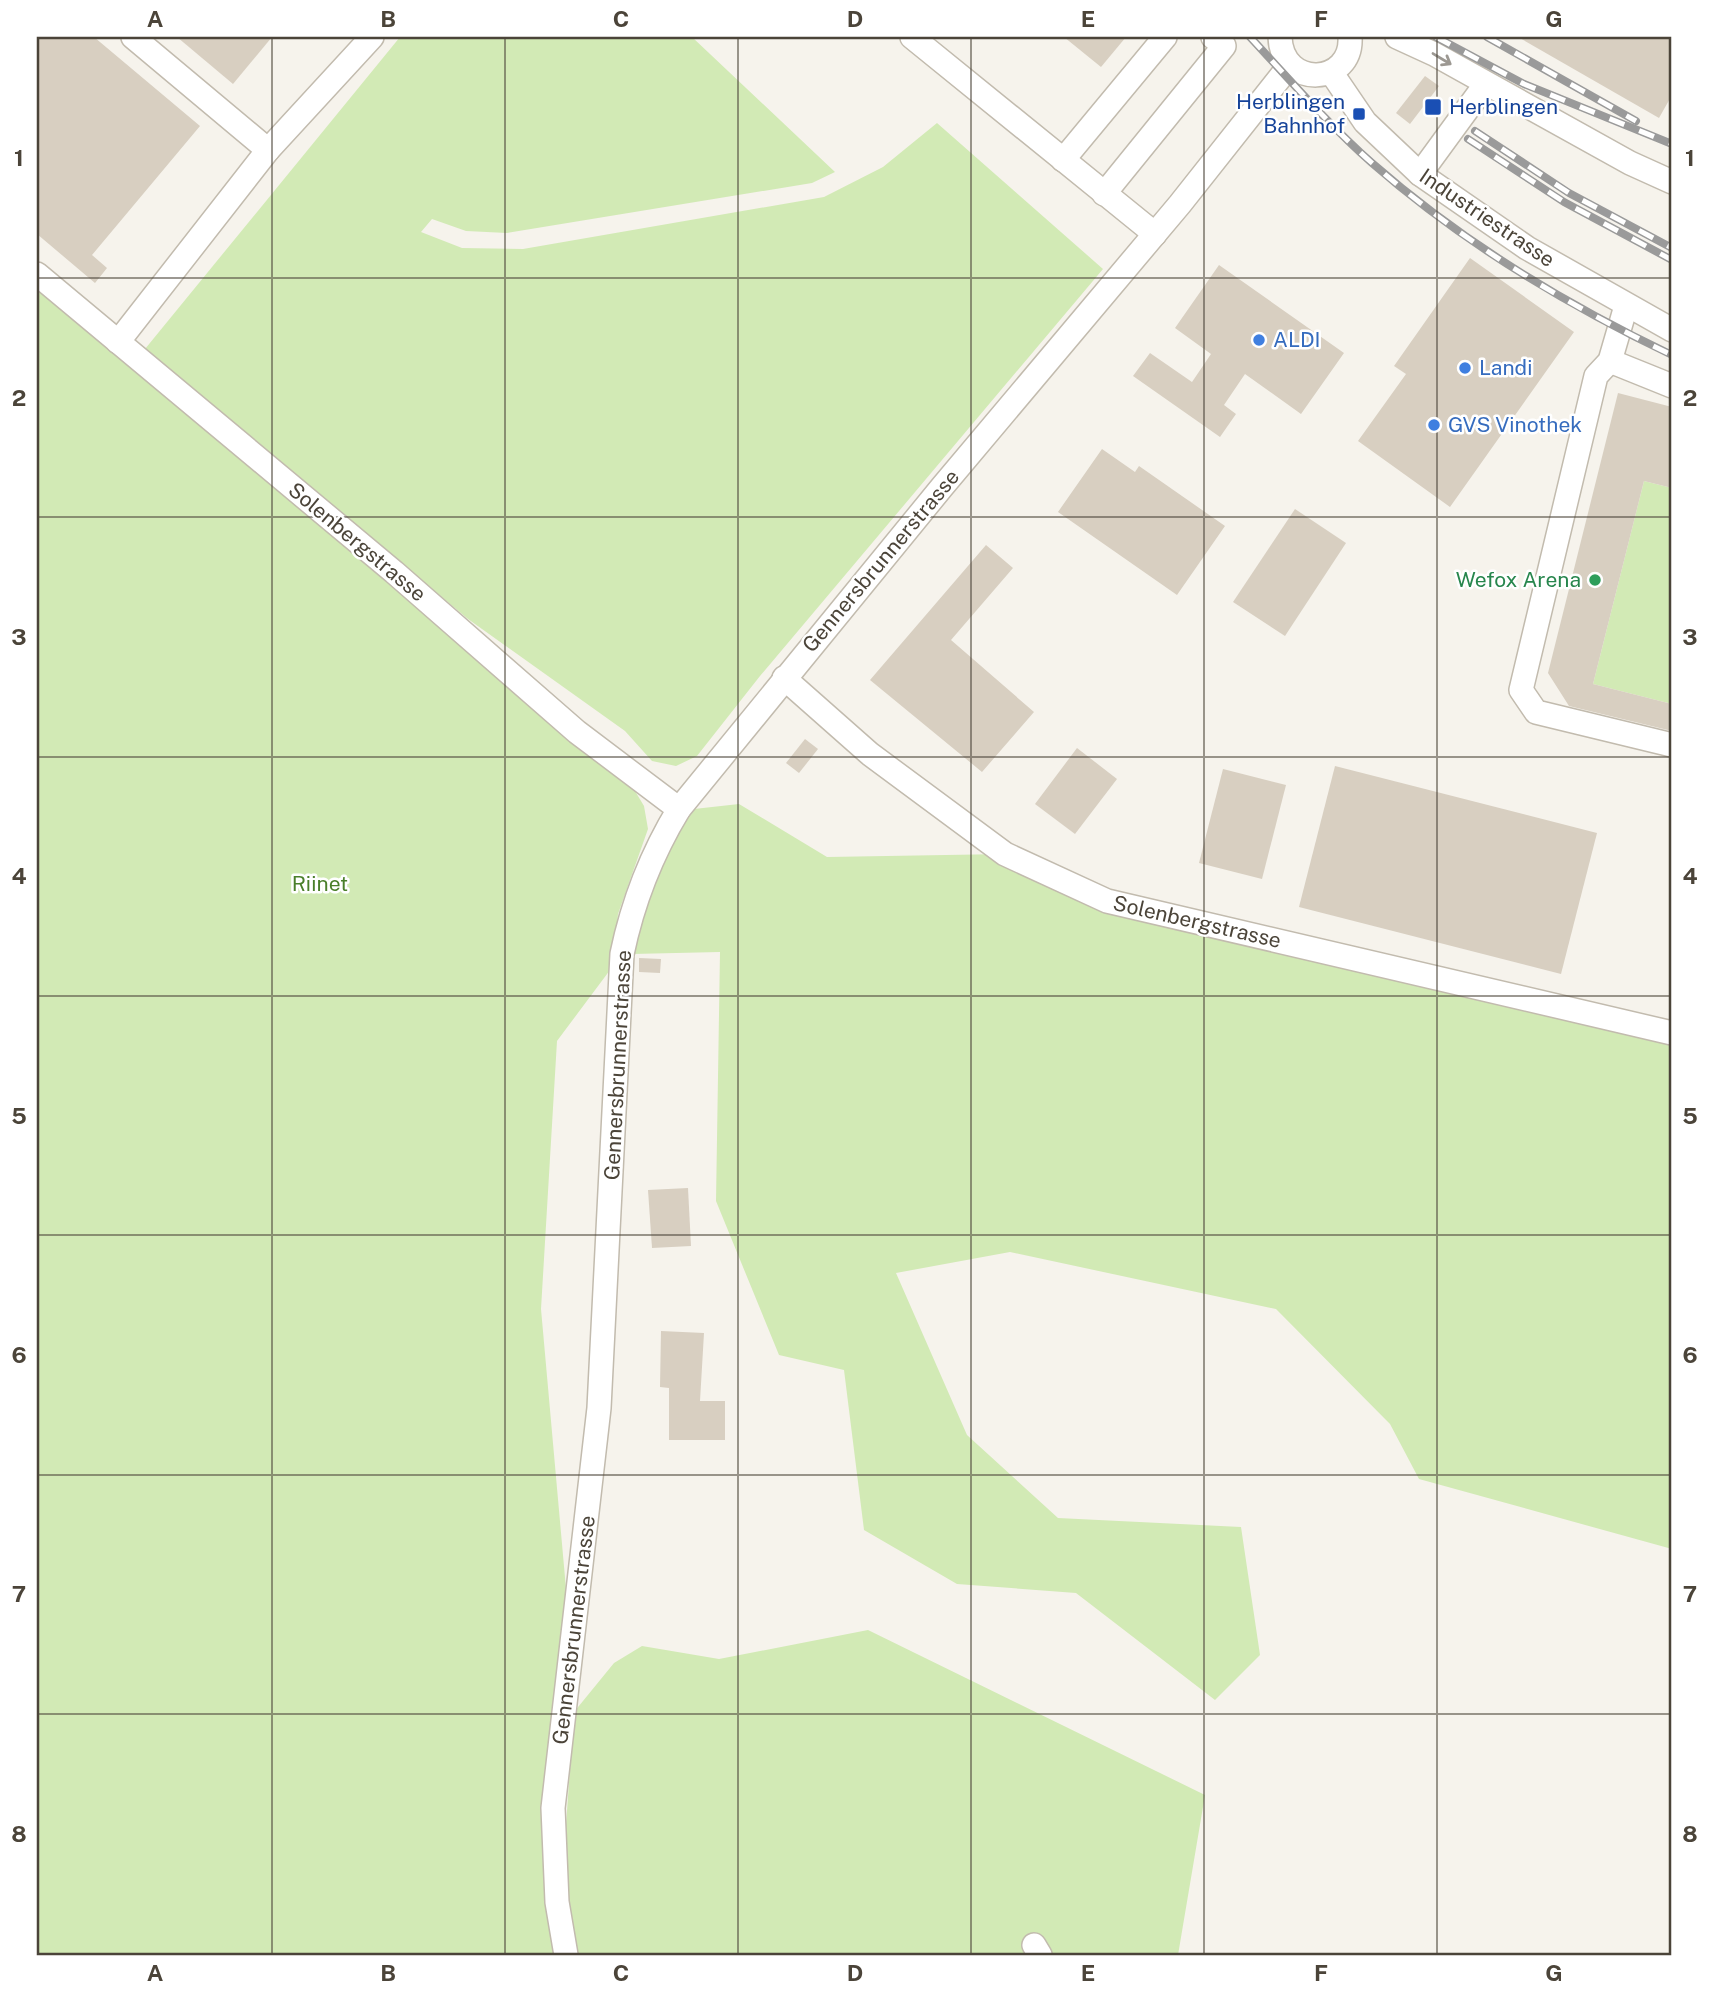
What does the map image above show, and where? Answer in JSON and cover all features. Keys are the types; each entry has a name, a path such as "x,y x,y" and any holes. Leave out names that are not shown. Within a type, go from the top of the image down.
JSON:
{"street":[{"path":"133,37 268,150"},
{"path":"118,342 268,150 372,37"},
{"path":"912,37 1154,234"},
{"path":"1063,160 1165,37"},
{"path":"1104,194 1224,46 1213,37"},
{"path":"1280,37 1284,57 1290,65 1310,75 1331,72 1340,65 1353,39"},
{"path":"1397,37 1434,54 1485,85 1672,182"},
{"name":"Gennersbrunnerstrasse","path":"564,1954 556,1902 553,1808 600,1397 622,954 636,895 654,853 679,809 784,678 1154,234 1290,65"},
{"name":"Industriestrasse","path":"1331,72 1365,122 1420,174 1527,248 1672,330"},
{"path":"1420,174 1485,85"},
{"name":"Solenbergstrasse","path":"37,274 383,563 577,732 679,809"},
{"path":"1626,306 1610,361 1596,376 1521,690 1536,712 1672,745"},
{"path":"1610,361 1672,386"},
{"name":"Solenbergstrasse","path":"784,678 870,754 1005,854 1107,901 1672,1033"}],"green space":[{"path":"400,37 692,37 835,172 812,183 507,233 466,231 432,219 421,232 462,248 523,249 824,197 883,167 937,123 1103,269 760,676 697,756 676,766 652,761 625,731 468,619 145,349"},
{"name":"Riinet","path":"37,274 632,786 644,806 648,829 618,914 613,966 557,1041 541,1309 568,1611 558,1955 37,1955"},
{"path":"1644,481 1672,488 1672,704 1593,684"},
{"path":"739,804 827,857 1005,854 1107,901 1672,1033 1672,1549 1419,1479 1390,1424 1276,1309 1010,1252 896,1273 967,1435 1058,1518 1241,1527 1260,1655 1215,1700 1076,1593 957,1584 864,1530 844,1370 779,1355 716,1201 720,952 632,954 656,878 694,809"},
{"path":"868,1630 1205,1795 1178,1955 577,1955 568,1896 565,1839 574,1712 614,1663 642,1646 719,1659"}],"building":[{"path":"37,37 94,37 200,126 92,255 107,268 95,283 37,234"},
{"path":"177,37 272,37 233,84"},
{"path":"1064,37 1126,37 1101,67"},
{"path":"1518,37 1672,37 1672,95 1659,118"},
{"path":"1425,76 1439,86 1410,124 1396,113"},
{"path":"1470,258 1574,332 1450,507 1358,441 1406,374 1394,366"},
{"name":"ALDI","path":"1219,265 1344,353 1301,414 1245,374 1224,405 1236,414 1220,437 1133,376 1150,353 1192,382 1211,354 1175,328"},
{"name":"Wefox Arena","path":"1618,393 1672,407 1672,488 1644,481 1593,684 1672,704 1672,731 1569,706 1548,673"},
{"path":"1102,449 1135,472 1139,466 1225,526 1177,595 1058,512"},
{"path":"1295,509 1346,543 1285,636 1233,602"},
{"path":"986,545 1013,568 951,640 1034,712 982,772 870,680"},
{"path":"805,739 818,749 799,773 786,763"},
{"path":"1077,748 1117,779 1075,834 1035,804"},
{"path":"1335,766 1597,833 1561,974 1299,907"},
{"path":"1223,769 1286,785 1262,879 1199,863"},
{"path":"639,958 661,959 660,973 639,972"},
{"path":"688,1188 691,1246 652,1248 648,1190"},
{"path":"661,1331 704,1333 700,1401 725,1401 725,1440 669,1440 669,1388 660,1387"}],"railway":[{"path":"1250,37 1356,148 1406,192 1516,270 1593,315 1672,355"},
{"path":"1436,37 1524,84 1672,144"},
{"path":"1487,37 1636,121"},
{"path":"1475,131 1569,193 1672,248"},
{"path":"1468,139 1564,202 1672,260"}],"place":[{"name":"Herblingen","path":"1433,107"},
{"name":"Herblingen Bahnhof","path":"1359,114"},
{"name":"ALDI","path":"1259,340"},
{"name":"Landi","path":"1465,368"},
{"name":"GVS Vinothek","path":"1434,425"},
{"name":"Wefox Arena","path":"1595,580"}]}
